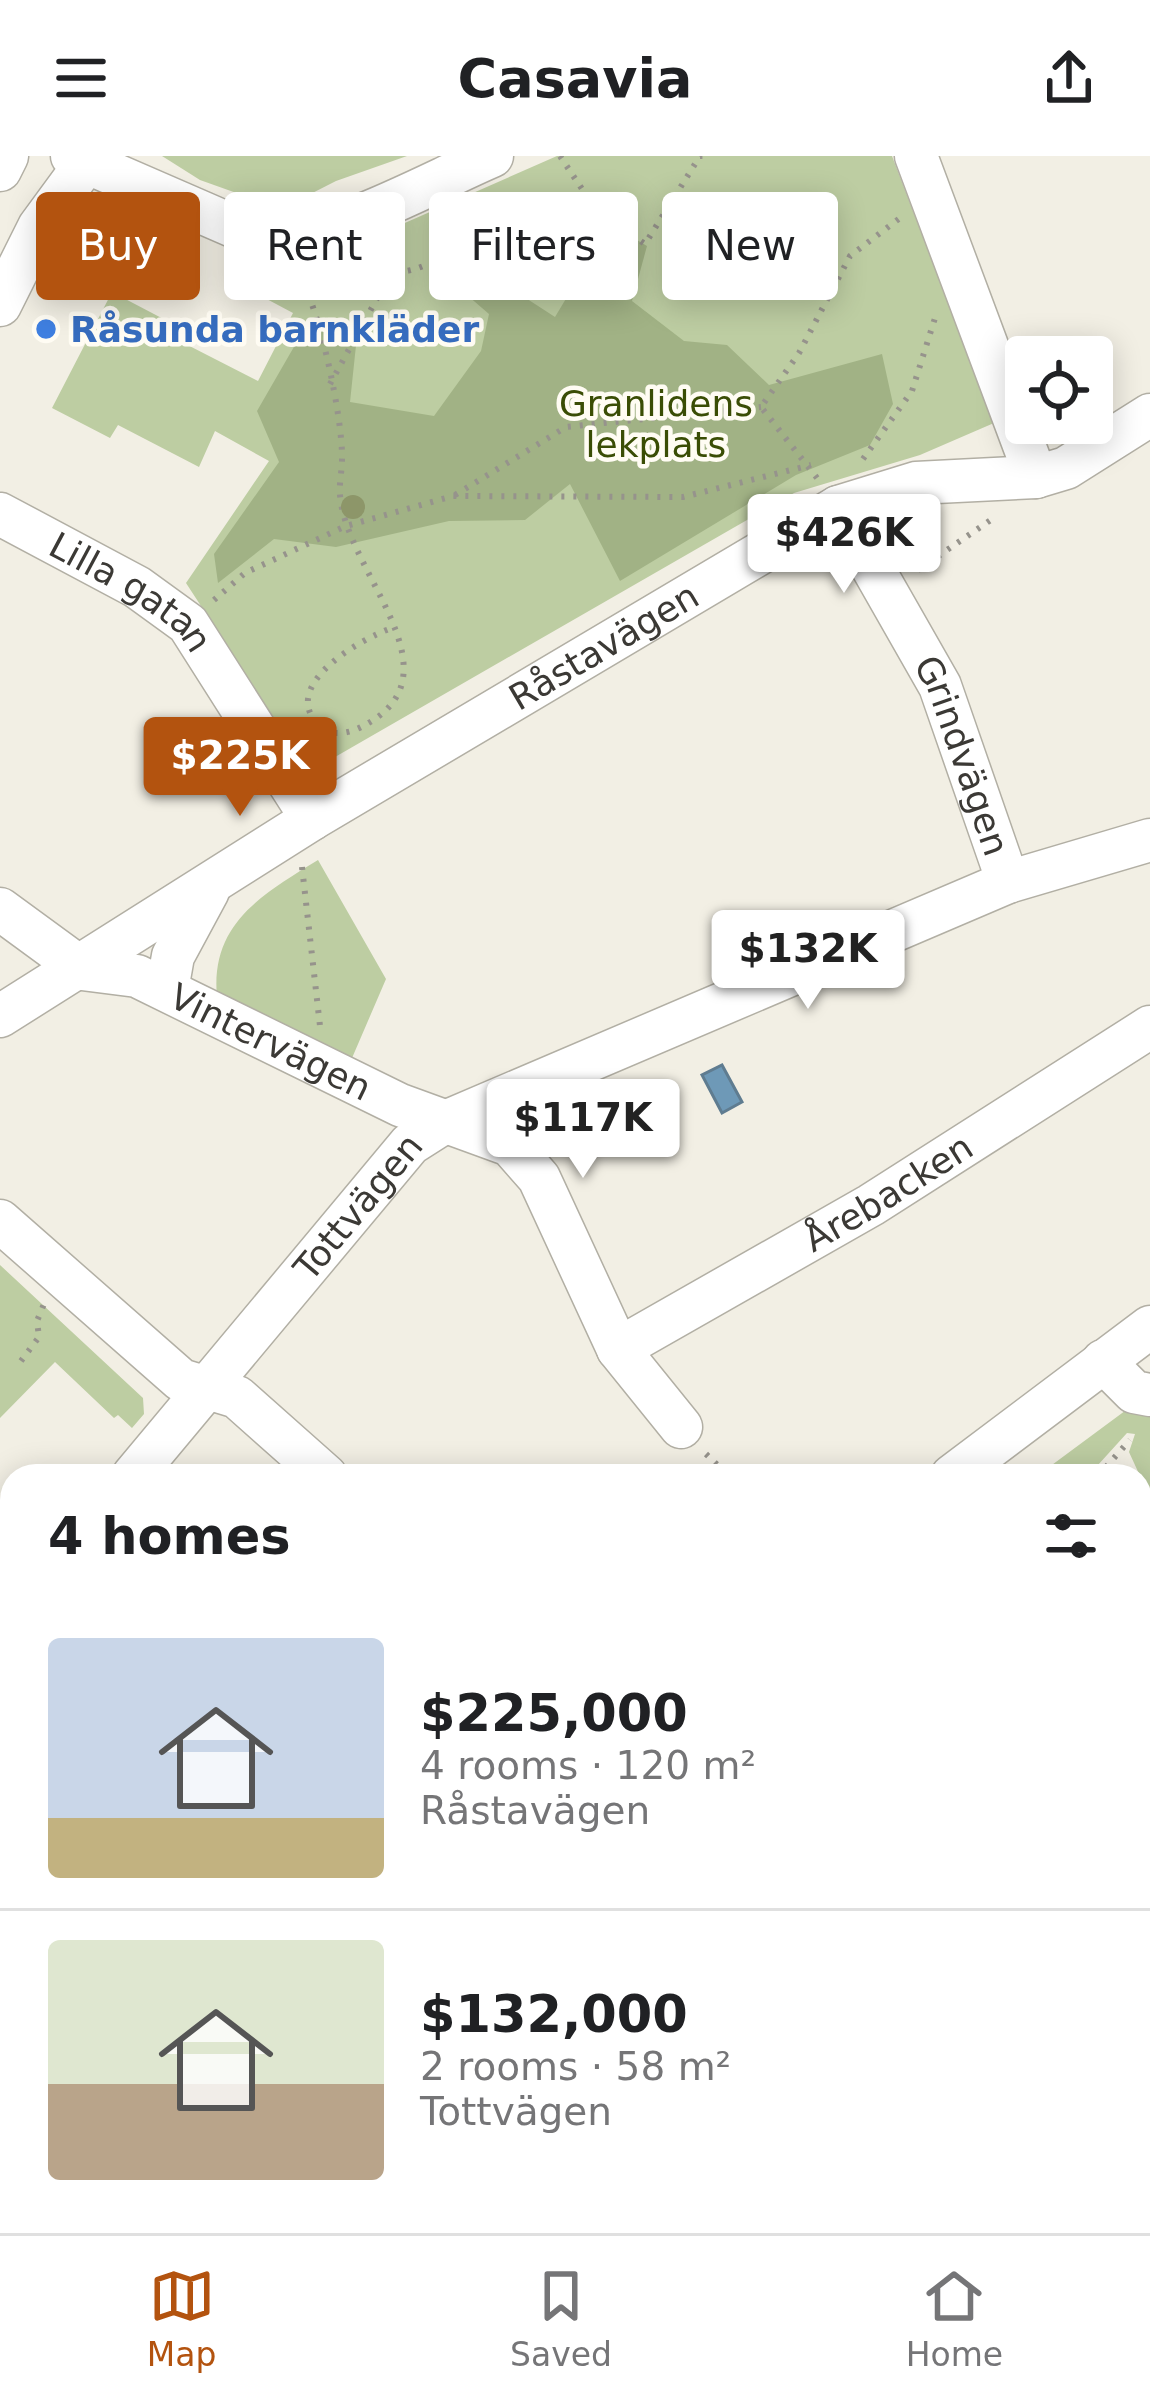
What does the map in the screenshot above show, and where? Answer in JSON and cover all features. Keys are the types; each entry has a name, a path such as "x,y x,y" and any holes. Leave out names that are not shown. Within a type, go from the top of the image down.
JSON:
{"street":[{"path":"405,193 492,156"},
{"path":"916,156 1036,476"},
{"path":"0,305 40,227 84,158 224,221"},
{"name":"Råstavägen","path":"0,1016 212,884 314,800 849,490 1036,476 1089,457 1150,415"},
{"name":"Grindvägen","path":"849,490 940,686 1008,882"},
{"name":"Lilla gatan","path":"0,514 137,587 188,624 314,800"},
{"name":"Tottvägen","path":"144,1464 212,1388 410,1144 443,1123 1008,882 1150,840"},
{"name":"Råstavägen","path":"166,989 173,956 212,884"},
{"name":"Vintervägen","path":"0,909 82,969 137,976 443,1123 510,1145 538,1176 618,1349 681,1427"},
{"name":"Årebacken","path":"618,1349 871,1205 1150,1027"},
{"path":"0,1221 181,1380 237,1397 312,1464"},
{"path":"968,1464 1150,1327"},
{"path":"1103,1361 1134,1392 1150,1395"}],"path":[{"path":"560,156 598,213 645,244 700,156 707,156"},
{"path":"188,624 245,573 346,526 453,496 566,427 761,407 799,353 850,256 912,209"},
{"path":"308,300 330,384 346,526 404,646 407,672 401,694 385,715 352,732 334,732 315,723 310,707 317,681 337,653 392,628"},
{"path":"330,384 376,300"},
{"path":"761,407 811,465 849,490 866,452 911,391 939,303"},
{"path":"453,496 683,497 811,465"},
{"path":"904,579 990,526 998,508"},
{"path":"314,800 334,732"},
{"path":"303,876 321,1037"},
{"path":"21,1361 39,1337 41,1312"},
{"path":"1109,1464 1130,1440"}],"green space":[{"path":"162,156 407,156 314,192 234,192 200,180"},
{"name":"Granlidens lekplats","path":"557,156 892,156 994,423 920,455 794,493 309,772 186,583 269,461 215,431 199,467 118,425 110,438 52,408 108,300 127,300 173,324 168,335 258,381 293,313 269,300 405,300 405,223 429,212 429,300 638,300 638,192 475,192"},
{"path":"638,241 647,246 638,279"},
{"name":"Granlidens lekplats","path":"473,300 529,300 555,317 565,300 632,300 684,341 727,345 769,385 882,354 893,404 870,445 796,475 620,581 570,484 525,520 449,521 336,547 274,539 218,583 214,554 279,462 257,411 310,319 357,336 350,402 434,416 481,351 489,314"},
{"path":"318,860 386,979 346,1072 217,997 217,971 231,930 260,899"},
{"path":"0,1265 143,1398 144,1414 132,1428 118,1415 114,1418 55,1362 0,1418"},
{"path":"1137,1402 1150,1405 1150,1464 1134,1464 1129,1452 1135,1434 1127,1433 1099,1464 1053,1464"}],"water":[{"path":"722,1065 742,1102 722,1113 702,1075"}],"place":[{"name":"Råsunda barnkläder","path":"46,329"}]}
